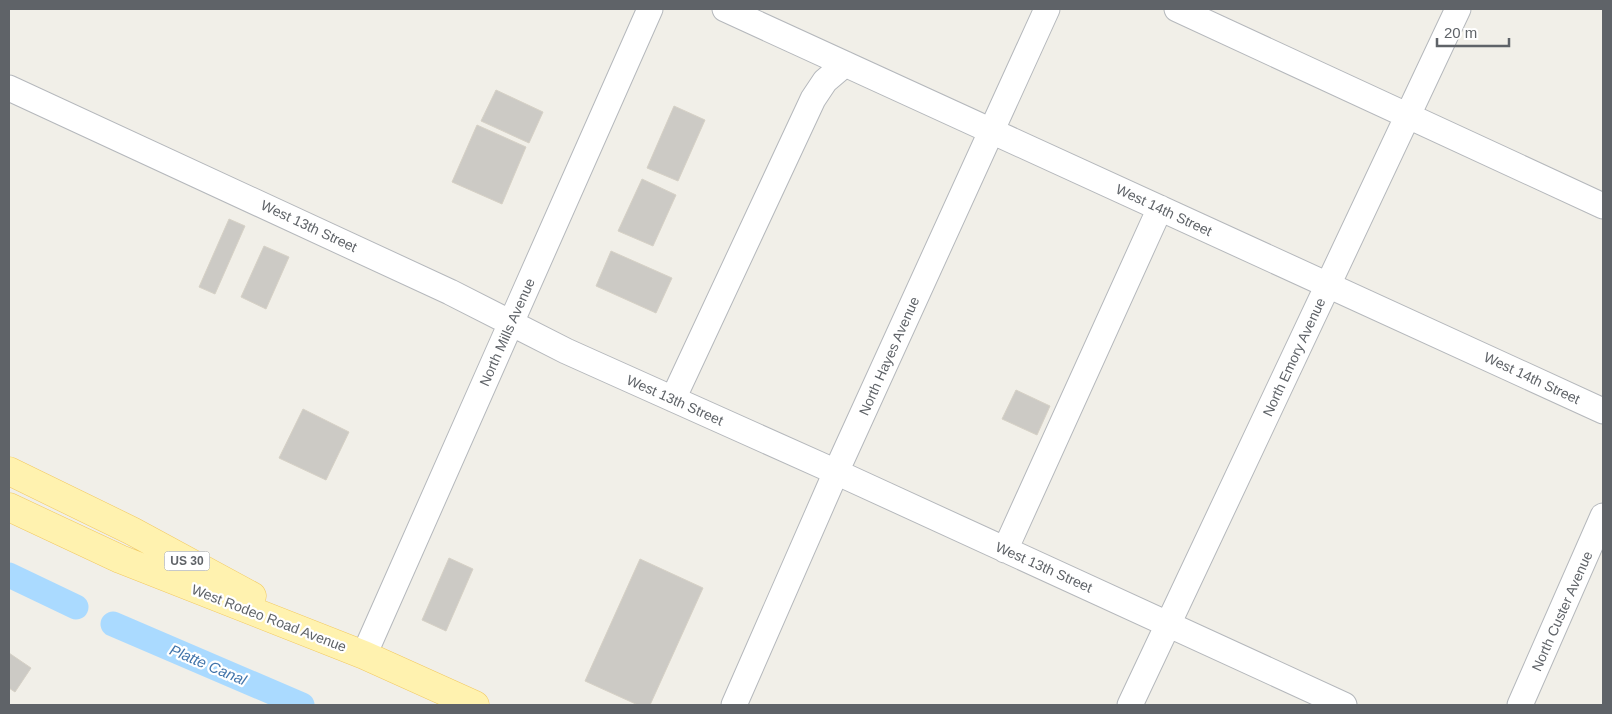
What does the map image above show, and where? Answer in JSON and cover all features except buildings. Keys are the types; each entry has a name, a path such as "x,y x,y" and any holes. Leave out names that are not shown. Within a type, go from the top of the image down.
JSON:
{"main road":[{"name":"West Rodeo Road Avenue","path":"9,471 132,531 364,655"},
{"name":"West Rodeo Road Avenue","path":"9,508 120,559 364,655 475,705"}],"street":[{"name":"North Mills Avenue","path":"364,655 650,9"},
{"name":"West 14th Street","path":"725,9 1603,411"},
{"name":"North Hayes Avenue","path":"734,705 836,472 1047,9"},
{"path":"1177,9 1603,206"},
{"name":"North Emory Avenue","path":"1130,705 1458,9"},
{"path":"673,399 812,99 825,81 845,64"},
{"name":"West 13th Street","path":"9,88 441,288 566,351 836,472 1344,705"},
{"path":"1005,550 1160,208"},
{"name":"North Custer Avenue","path":"1520,705 1603,516"}],"waterway":[{"name":"Platte Canal","path":"9,575 76,607"},
{"name":"Platte Canal","path":"113,624 302,705"}]}
